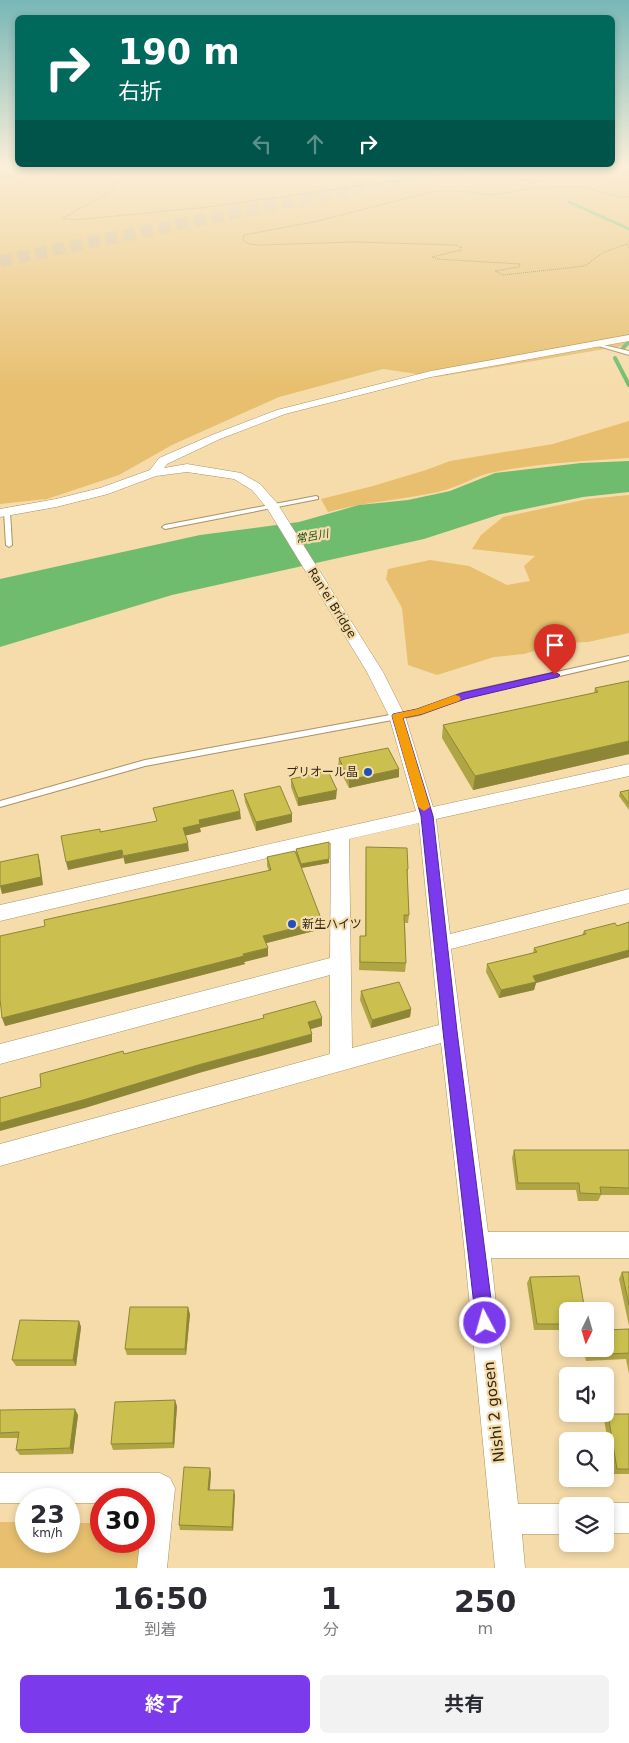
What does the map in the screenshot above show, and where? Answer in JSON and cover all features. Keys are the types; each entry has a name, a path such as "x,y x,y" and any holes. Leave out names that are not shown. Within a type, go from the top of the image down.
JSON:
{"street":[{"path":"3,512 56,503 104,491 154,473 163,461 216,437 281,412 431,374 629,338"},
{"name":"Ran'ei Bridge","path":"154,473 187,468 237,476 256,487 273,508 375,672 392,706"},
{"name":"Nishi 2 gosen","path":"392,706 427,816 450,1031 477,1244 510,1568"},
{"path":"0,913 340,834 629,770"},
{"path":"340,834 342,1060"},
{"path":"441,944 629,896"},
{"path":"0,1054 342,963"},
{"path":"0,1155 450,1031"},
{"path":"477,1244 629,1245"},
{"path":"0,1488 160,1488 152,1568"},
{"path":"614,1518 629,1518"},
{"path":"506,1520 559,1519"}],"lane":[{"path":"597,344 629,353"},
{"path":"165,527 273,508 316,498"},
{"path":"3,512 9,545"},
{"path":"0,804 145,763 392,706 419,712 462,696 629,658"}],"path":[{"path":"245,241 249,244 260,245 355,242 456,245 461,247 461,250 432,257 437,259 520,264 519,267 495,271 503,275 585,266 596,256 612,248 626,244 629,248"}],"shaded area":[{"path":"0,241 629,241 629,345 437,377 383,369 279,397 172,445 119,475 47,499 0,504"},
{"path":"629,421 629,458 528,466 488,474 438,492 328,512 321,499 373,486 450,461 553,444"},
{"path":"629,495 629,633 588,642 561,643 524,654 494,657 437,675 408,665 402,608 386,579 388,569 430,560 469,566 507,585 530,581 524,566 535,556 472,549 481,535 503,517 588,499"},
{"path":"0,1522 15,1522 15,1553 80,1553 80,1523 90,1523 90,1553 140,1553 139,1568 0,1568"}],"water":[{"name":"常呂川","path":"629,461 629,492 583,497 501,514 424,539 172,595 0,647 0,579 200,535 299,522 359,505 408,500 450,491 495,473 581,463"}],"building":[{"path":"629,681 629,741 475,776 443,725 598,692 595,688"},
{"path":"388,748 399,769 349,780 339,758"},
{"path":"328,771 337,790 298,798 291,779"},
{"path":"280,786 292,814 256,822 244,794"},
{"path":"233,790 240,811 199,820 200,824 183,828 188,843 123,856 122,850 66,862 61,836 100,829 100,832 157,821 153,808"},
{"path":"629,790 629,804 620,792"},
{"path":"329,842 329,859 301,864 296,849"},
{"path":"366,847 407,848 409,915 404,915 406,963 360,962 360,936 366,936"},
{"path":"295,851 322,921 263,936 268,948 243,954 244,956 2,1018 0,999 0,936 45,926 44,920 271,870 267,857"},
{"path":"38,854 41,877 0,886 0,862"},
{"path":"629,922 629,950 533,976 536,982 501,990 487,964 537,952 534,948 586,934 584,931 615,923 617,926"},
{"path":"399,982 411,1009 372,1020 361,991"},
{"path":"315,1001 322,1018 308,1022 312,1034 0,1123 0,1098 41,1087 40,1074 123,1051 124,1054 264,1018 263,1015"},
{"path":"514,1150 629,1150 629,1188 600,1187 601,1194 580,1193 579,1183 518,1183"},
{"path":"622,1272 629,1272 629,1305"},
{"path":"579,1276 583,1302 559,1302 559,1324 537,1324 530,1277"},
{"path":"130,1307 188,1307 185,1349 125,1349"},
{"path":"20,1320 79,1321 73,1360 12,1360"},
{"path":"629,1329 629,1353 614,1354 614,1330"},
{"path":"175,1400 173,1443 111,1444 115,1402"},
{"path":"75,1409 70,1448 16,1450 19,1432 0,1433 0,1410"},
{"path":"614,1414 629,1414 629,1469 617,1469 614,1451 614,1432 611,1432 609,1422 614,1422"},
{"path":"184,1467 210,1468 208,1490 234,1490 232,1527 179,1525"}],"waterway":[{"path":"623,348 629,342"},
{"path":"615,358 629,385"}],"tunnel":[{"path":"0,261 97,241"}],"slow traffic":[{"path":"424,807 397,716 419,712 455,699"}],"place":[{"name":"プリオール晶","path":"368,772"},
{"name":"新生ハイツ","path":"292,924"}],"route":[{"path":"485,1323 450,1031 427,816 397,716 419,712 462,696 555,675"}]}
